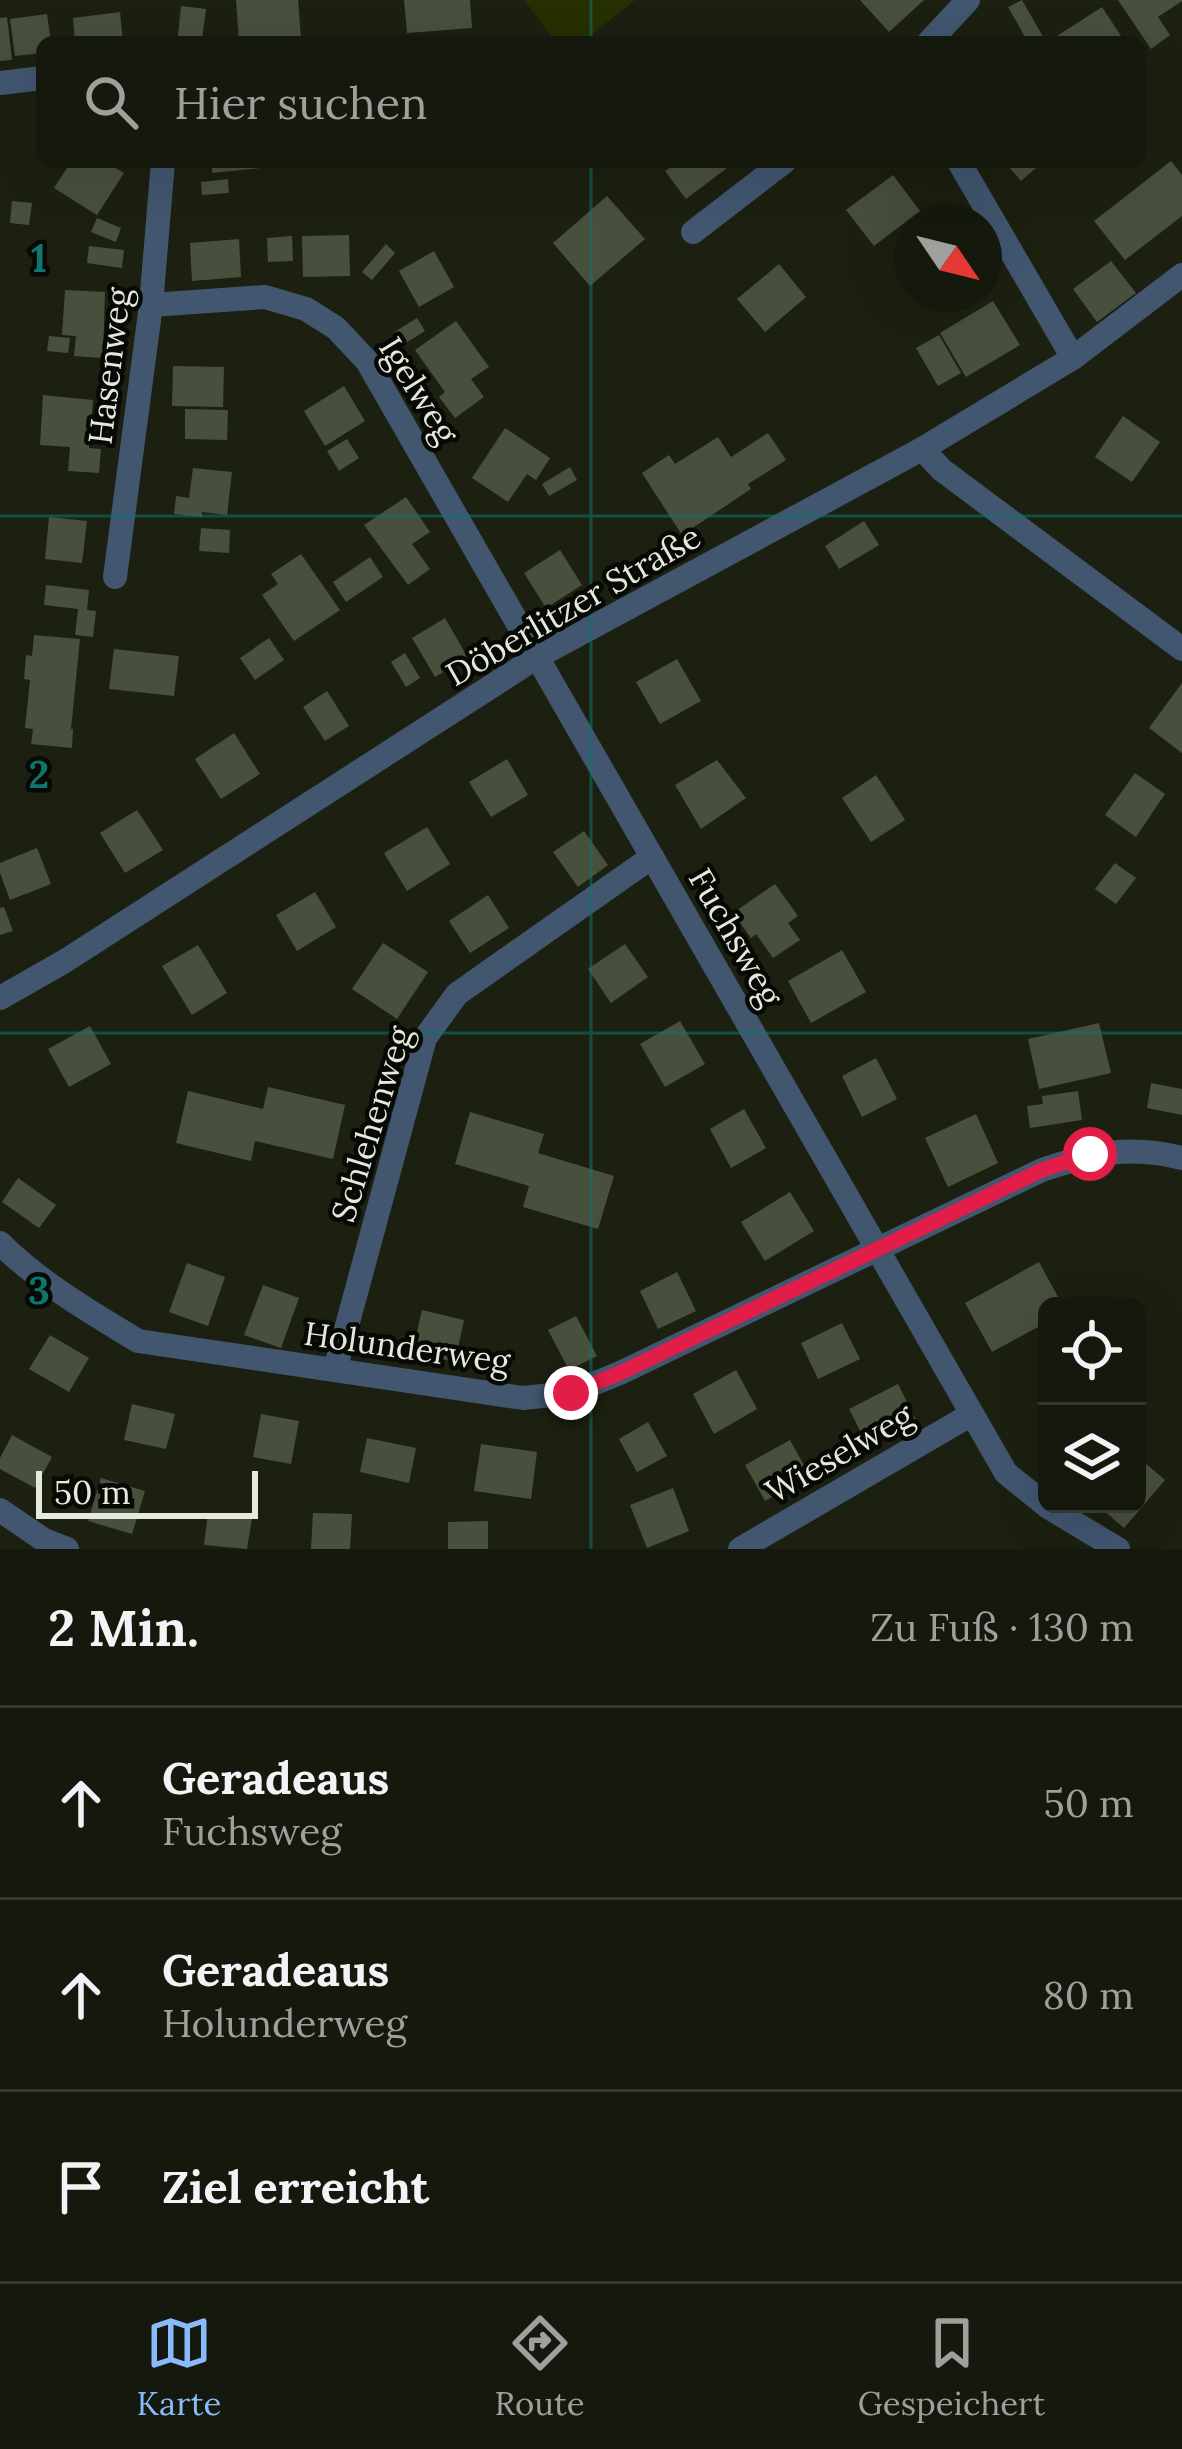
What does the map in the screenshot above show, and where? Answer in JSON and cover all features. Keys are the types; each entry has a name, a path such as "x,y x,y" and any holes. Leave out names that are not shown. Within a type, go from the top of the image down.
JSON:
{"street":[{"path":"935,36 968,0"},
{"path":"0,83 36,79"},
{"name":"Hasenweg","path":"115,577 152,305 163,168"},
{"path":"693,232 776,168"},
{"path":"962,168 1073,358"},
{"name":"Döberlitzer Straße","path":"0,998 65,961 537,657 922,449 1073,358 1182,274"},
{"name":"Igelweg","path":"152,305 266,297 307,309 336,328 367,362 537,657"},
{"path":"922,449 942,470 1182,649"},
{"name":"Fuchsweg","path":"537,657 1006,1473 1048,1507 1118,1549"},
{"name":"Schlehenweg","path":"335,1370 425,1038 457,994 652,856"},
{"path":"877,1249 1042,1170 1090,1154 1149,1150 1182,1158"},
{"name":"Holunderweg","path":"0,1244 17,1261 138,1341 523,1397 571,1393 620,1373 877,1249"},
{"name":"Wieselweg","path":"740,1549 972,1414"},
{"path":"0,1510 44,1540 67,1549"}],"green space":[{"path":"524,0 635,0 590,36 551,36"}],"building":[{"path":"236,0 298,0 301,36 239,36"},
{"path":"404,0 470,0 472,28 407,33"},
{"path":"860,0 924,0 889,32"},
{"path":"1022,0 1043,36 1025,36 1008,7"},
{"path":"1118,0 1182,0 1158,17 1170,35 1151,49"},
{"path":"181,6 206,9 202,36 178,36"},
{"path":"1102,7 1121,36 1057,36"},
{"path":"120,12 122,36 74,36 73,18"},
{"path":"47,14 50,36 36,36 36,54 15,56 10,19"},
{"path":"7,17 12,60 0,61 0,18"},
{"path":"1171,161 1182,175 1182,216 1125,260 1094,221"},
{"path":"67,168 116,168 124,173 97,215 54,188"},
{"path":"212,168 261,168 212,173"},
{"path":"669,168 727,168 686,199 665,171"},
{"path":"1010,168 1036,168 1021,181"},
{"path":"893,175 915,204 894,204 894,231 874,246 846,210"},
{"path":"228,179 229,193 202,195 201,182"},
{"path":"607,196 645,239 590,286 553,243"},
{"path":"12,201 32,203 29,225 10,223"},
{"path":"97,218 121,228 116,242 91,232"},
{"path":"349,235 350,276 303,277 302,236"},
{"path":"292,236 293,261 268,262 267,238"},
{"path":"239,239 241,277 192,281 190,243"},
{"path":"386,244 395,253 372,280 362,272"},
{"path":"89,246 124,250 122,268 87,263"},
{"path":"434,251 454,287 419,307 399,271"},
{"path":"1111,261 1136,293 1097,322 1073,289"},
{"path":"779,264 806,297 765,332 737,299"},
{"path":"65,290 105,292 103,358 74,356 76,336 62,335"},
{"path":"975,312 1000,312 1020,345 966,377 940,333"},
{"path":"417,318 425,331 401,346 394,332"},
{"path":"456,321 489,367 471,379 484,397 455,418 439,397 445,392 415,350"},
{"path":"939,335 961,373 938,386 916,348"},
{"path":"49,336 70,338 68,353 47,351"},
{"path":"173,366 224,367 223,407 172,406"},
{"path":"344,386 365,421 325,446 304,411"},
{"path":"43,395 93,400 89,448 101,449 99,473 68,471 70,447 40,445"},
{"path":"185,409 228,410 227,440 185,439"},
{"path":"1123,416 1160,442 1132,482 1095,457"},
{"path":"505,428 550,458 536,480 527,474 508,502 472,478"},
{"path":"768,433 786,460 682,535 642,473 669,455 675,464 718,437 731,457"},
{"path":"347,439 359,458 339,471 327,451"},
{"path":"570,467 577,480 549,496 542,484"},
{"path":"193,468 232,472 227,515 174,514 176,496 189,498"},
{"path":"406,497 430,532 412,544 430,569 408,585 364,525"},
{"path":"49,517 87,521 82,563 45,559"},
{"path":"864,521 879,545 839,569 825,546"},
{"path":"201,528 230,530 229,553 199,551"},
{"path":"560,550 582,585 546,608 524,573"},
{"path":"301,554 340,610 294,641 262,595 278,584 271,574"},
{"path":"370,557 383,577 346,602 333,582"},
{"path":"46,585 89,590 87,610 96,611 93,637 75,635 78,609 44,605"},
{"path":"445,618 468,658 435,677 412,638"},
{"path":"34,635 80,639 72,748 31,744 33,729 25,728 30,680 24,679 26,655 32,656"},
{"path":"269,638 284,660 255,680 240,658"},
{"path":"114,649 179,656 174,696 109,689"},
{"path":"405,653 420,678 406,687 391,662"},
{"path":"677,659 701,701 660,724 636,682"},
{"path":"1182,683 1182,753 1149,728"},
{"path":"327,691 349,726 325,741 303,707"},
{"path":"234,733 260,774 221,799 195,759"},
{"path":"507,759 528,795 491,817 469,782"},
{"path":"717,760 746,798 701,829 675,785"},
{"path":"1135,773 1165,794 1136,837 1105,815"},
{"path":"876,775 905,820 871,842 842,798"},
{"path":"137,810 163,850 125,873 100,833"},
{"path":"427,827 450,864 407,891 384,853"},
{"path":"584,831 608,865 578,887 553,852"},
{"path":"37,848 51,884 10,900 0,863"},
{"path":"1115,863 1136,878 1116,904 1095,889"},
{"path":"775,884 798,916 788,923 800,940 773,958 733,913"},
{"path":"315,892 336,927 297,951 276,915"},
{"path":"488,895 509,928 470,953 449,921"},
{"path":"4,907 13,931 0,935 0,908"},
{"path":"383,943 428,972 397,1019 352,989"},
{"path":"625,944 648,977 611,1003 588,969"},
{"path":"198,945 227,993 192,1015 162,966"},
{"path":"842,950 866,992 811,1023 788,981"},
{"path":"680,1021 705,1064 665,1087 640,1044"},
{"path":"1099,1023 1111,1073 1039,1089 1028,1039"},
{"path":"90,1026 111,1064 69,1087 48,1049"},
{"path":"876,1058 897,1099 862,1117 842,1076"},
{"path":"1151,1083 1182,1089 1182,1115 1147,1108"},
{"path":"268,1087 345,1105 333,1159 255,1141 251,1161 176,1143 188,1091 263,1109"},
{"path":"1078,1091 1082,1120 1030,1128 1027,1106 1043,1104 1042,1096"},
{"path":"744,1109 766,1148 731,1168 710,1129"},
{"path":"470,1112 544,1134 538,1153 614,1176 598,1229 523,1207 529,1186 455,1164"},
{"path":"976,1114 998,1163 948,1187 925,1138"},
{"path":"18,1178 56,1205 39,1228 2,1202"},
{"path":"790,1192 814,1231 765,1261 741,1222"},
{"path":"1039,1262 1058,1297 1038,1297 1038,1327 992,1352 965,1303"},
{"path":"187,1263 225,1277 208,1326 169,1312"},
{"path":"677,1272 696,1311 658,1329 640,1291"},
{"path":"263,1285 299,1298 281,1348 244,1335"},
{"path":"422,1310 464,1320 455,1362 412,1353"},
{"path":"576,1316 597,1356 569,1370 548,1330"},
{"path":"842,1323 860,1359 818,1379 801,1343"},
{"path":"50,1335 89,1358 69,1392 29,1369"},
{"path":"736,1370 757,1409 714,1434 693,1394"},
{"path":"898,1384 917,1422 868,1446 849,1409"},
{"path":"132,1404 175,1414 166,1449 124,1440"},
{"path":"261,1414 299,1421 291,1464 253,1457"},
{"path":"648,1422 667,1456 637,1472 619,1439"},
{"path":"12,1435 52,1457 35,1488 0,1469 0,1458"},
{"path":"367,1438 416,1448 409,1483 360,1472"},
{"path":"790,1440 810,1476 765,1501 745,1465"},
{"path":"481,1444 537,1452 531,1499 474,1491"},
{"path":"1146,1464 1165,1480 1146,1502"},
{"path":"101,1478 145,1491 132,1534 88,1521"},
{"path":"673,1488 689,1531 647,1548 630,1505"},
{"path":"208,1513 252,1518 247,1549 204,1545"},
{"path":"313,1513 352,1514 350,1549 311,1549"},
{"path":"1106,1513 1137,1513 1124,1528"},
{"path":"488,1521 488,1549 448,1549 448,1522"}],"route":[{"path":"571,1393 1042,1170 1090,1154"}]}
